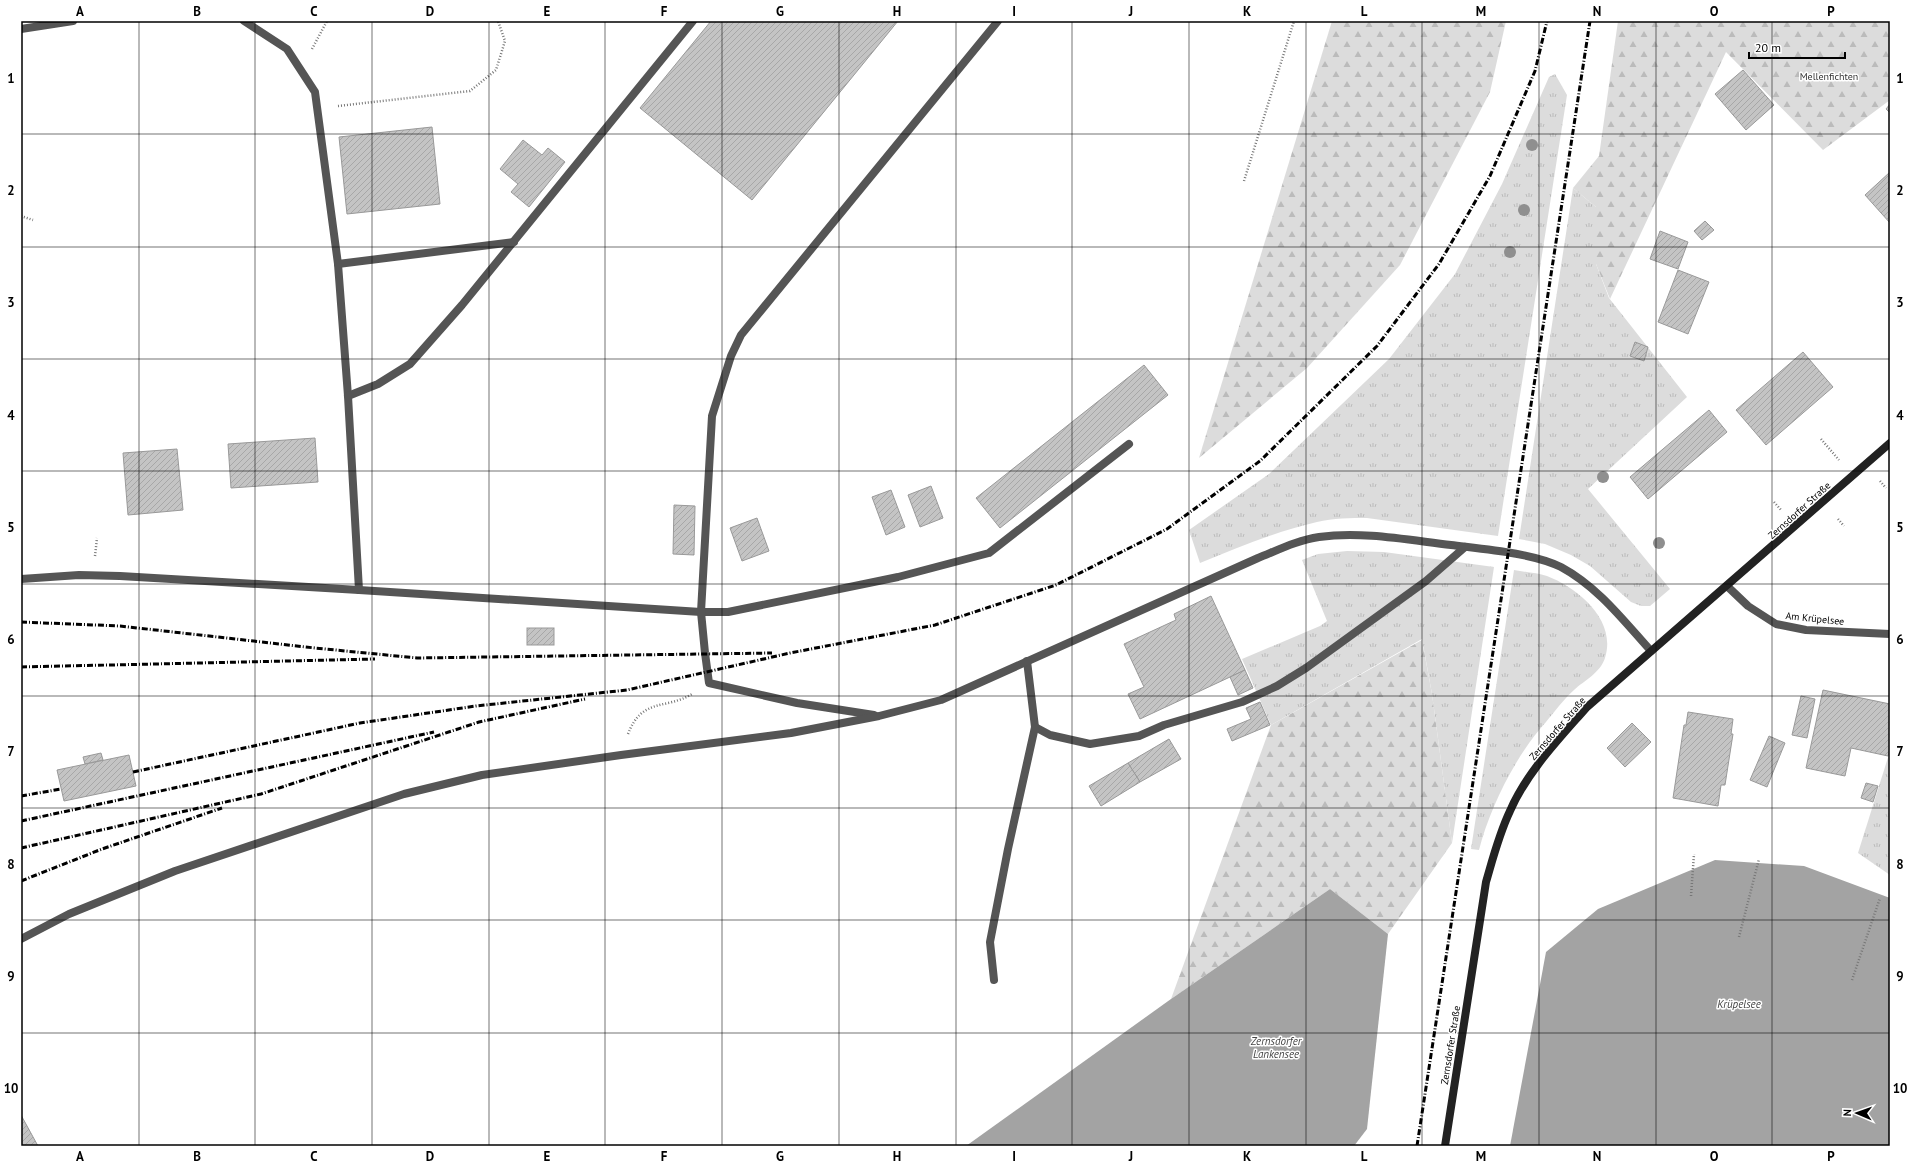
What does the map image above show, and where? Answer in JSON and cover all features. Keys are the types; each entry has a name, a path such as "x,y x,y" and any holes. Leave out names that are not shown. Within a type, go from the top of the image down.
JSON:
{"street":[{"path":"21,30 73,21"},
{"path":"244,21 287,48 315,92 338,264 348,396 359,590"},
{"path":"348,396 378,384 410,364 462,306 693,21"},
{"path":"879,716 798,703 709,683 701,612 712,416 731,356 741,335 998,21"},
{"path":"338,264 514,242"},
{"name":"Zernsdorfer Straße","path":"1445,1146 1486,882 1496,846 1510,811 1531,774 1586,708 1890,443"},
{"path":"21,579 79,574 701,612 728,612 883,580 989,553 1130,444"},
{"path":"21,939 69,914 142,884 404,794 482,775 791,733 879,716 941,700 1258,558 1289,545 1317,538 1352,535 1465,547 1539,560 1560,567 1583,580 1602,596 1651,651"},
{"path":"1035,727 1050,735 1090,744 1140,736 1164,725 1242,702 1277,686 1306,668 1426,581 1465,547"},
{"name":"Am Krüpelsee","path":"1727,586 1748,606 1776,624 1806,630 1890,634"},
{"path":"994,980 990,942 1008,849 1035,727 1027,661"}],"path":[{"path":"301,70 327,21"},
{"path":"317,108 470,91 496,70 505,41 498,21"},
{"path":"1244,181 1294,21"},
{"path":"21,216 33,220"},
{"path":"1821,439 1829,447"},
{"path":"1880,481 1886,488"},
{"path":"1774,502 1782,511"},
{"path":"1838,518 1844,526"},
{"path":"621,755 631,728 644,710 689,696 709,683"},
{"path":"1691,896 1694,854"},
{"path":"1740,937 1759,859"},
{"path":"1852,980 1880,898"}],"green space":[{"path":"1332,21 1506,21 1490,92 1400,265 1307,368 1199,458"},
{"name":"Mellenfichten","path":"1618,21 1890,21 1890,100 1823,150 1726,52 1610,299 1596,264 1596,207 1573,188 1599,156"},
{"path":"1555,74 1567,95 1498,536 1367,518 1336,519 1317,522 1287,530 1200,563 1189,530 1269,474 1389,359 1455,274 1502,184 1549,77"},
{"path":"1573,188 1596,207 1596,264 1609,298 1687,397 1588,489 1670,589 1650,606 1641,606 1631,602 1590,566 1571,555 1545,544 1519,539"},
{"path":"1347,551 1384,552 1494,567 1452,843 1432,694 1422,639 1271,725 1242,659 1320,626 1327,621 1302,560 1318,554"},
{"path":"1514,570 1547,576 1559,581 1582,597 1592,607 1600,619 1605,631 1607,644 1605,658 1600,668 1567,697 1524,750 1497,799 1479,850 1471,849"},
{"path":"1422,640 1432,694 1452,843 1388,934 1330,889 1171,999 1271,725"},
{"path":"1890,751 1890,875 1858,853"}],"water":[{"name":"Krüpelsee","path":"1715,860 1804,866 1890,898 1890,1146 1510,1146 1546,952 1598,909"},
{"name":"Zernsdorfer Lankensee","path":"1330,889 1388,934 1367,1129 1354,1146 966,1146 1171,999"}],"building":[{"path":"711,21 898,21 752,200 640,108"},
{"path":"1743,70 1774,105 1746,130 1715,94"},
{"path":"1890,104 1890,113 1886,109"},
{"path":"432,127 440,204 347,214 339,137"},
{"path":"523,140 542,155 548,148 565,162 529,207 511,192 518,184 500,169"},
{"path":"1890,172 1890,223 1865,195"},
{"path":"1705,221 1714,230 1702,240 1694,231"},
{"path":"1660,231 1688,242 1678,269 1650,259"},
{"path":"1678,270 1709,282 1688,334 1658,322"},
{"path":"1635,342 1648,347 1644,361 1630,356"},
{"path":"1803,352 1833,387 1766,445 1736,410"},
{"path":"1144,365 1168,395 1000,528 976,498"},
{"path":"1709,410 1727,432 1648,499 1630,477"},
{"path":"315,438 318,482 231,488 228,444"},
{"path":"177,449 183,510 128,515 123,453"},
{"path":"931,486 943,518 920,527 908,495"},
{"path":"891,490 905,527 886,535 872,497"},
{"path":"674,505 695,506 694,555 673,554"},
{"path":"757,518 769,551 742,561 730,528"},
{"path":"1211,596 1245,670 1140,719 1128,694 1144,687 1124,644 1176,620 1174,614"},
{"path":"527,628 554,628 554,645 527,645"},
{"path":"1245,670 1253,688 1238,695 1230,677"},
{"path":"1823,690 1890,704 1890,749 1888,756 1851,748 1845,776 1806,768"},
{"path":"1801,696 1815,699 1807,738 1792,735"},
{"path":"1260,702 1270,725 1232,741 1227,729 1251,719 1246,708"},
{"path":"1688,712 1733,719 1731,734 1733,734 1725,785 1721,785 1718,806 1673,798 1684,725 1686,725"},
{"path":"1632,723 1651,742 1625,767 1607,748"},
{"path":"1769,736 1785,743 1767,787 1750,780"},
{"path":"1169,739 1181,759 1140,782 1128,763"},
{"path":"101,753 103,760 85,764 83,757"},
{"path":"129,755 136,786 64,801 57,770"},
{"path":"1128,763 1140,782 1101,806 1089,786"},
{"path":"1866,783 1878,786 1873,802 1861,798"},
{"path":"21,1115 38,1146 21,1146"}],"railway":[{"path":"133,772 360,723 476,706 627,690 790,653 935,625 1056,585 1167,529 1260,461 1377,346 1439,264 1490,176 1535,71 1547,21"},
{"path":"1417,1146 1590,21"},
{"path":"21,622 120,626 417,658 772,653"},
{"path":"21,667 375,659"},
{"path":"21,848 261,794 479,722 585,699"},
{"path":"21,821 434,732"},
{"path":"21,796 61,789"},
{"path":"21,881 102,849 222,808"}]}
